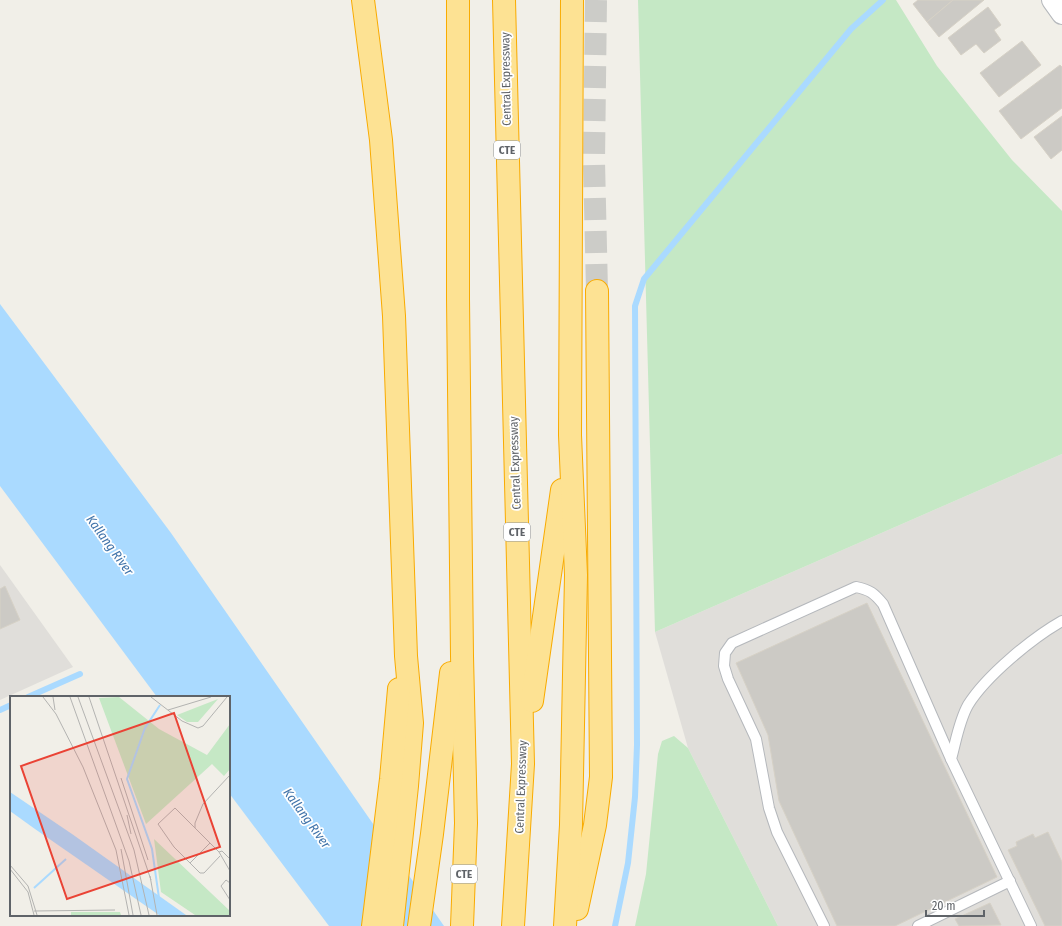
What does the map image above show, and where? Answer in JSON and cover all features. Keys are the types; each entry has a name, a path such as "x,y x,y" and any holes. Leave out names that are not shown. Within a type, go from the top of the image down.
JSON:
{"highway":[{"path":"363,0 381,140 394,316 406,656 398,695 399,783 392,926"},
{"name":"CTE","path":"458,0 458,299 461,590 466,823 462,926"},
{"name":"Central Expressway","path":"504,0 523,764 513,926"},
{"path":"565,926 571,825 576,575 570,435 572,0"},
{"path":"574,926 595,825 601,777 598,291"},
{"path":"523,764 570,435"},
{"path":"419,926 432,834 461,590"},
{"path":"373,926 399,783"}],"street":[{"path":"1052,0 1062,14"}],"lane":[{"path":"824,926 777,832 768,808 756,739 728,679 724,666 726,653 732,643 856,587 865,589 874,594 883,604 951,759 1031,926"},
{"path":"951,759 960,726 968,706 980,689 1023,648 1062,621"},
{"path":"918,926 1010,881"}],"shaded area":[{"path":"1062,454 1062,926 778,926 688,748 655,632"},
{"path":"0,565 73,667 0,700"}],"green space":[{"path":"638,0 896,0 937,66 1012,160 1062,211 1062,454 655,632"},
{"path":"674,736 688,748 778,926 635,926 646,874 658,754 662,741"}],"water":[{"name":"Kallang River","path":"0,304 171,533 444,926 329,926 230,794 230,696 156,696 0,486"}],"building":[{"path":"918,0 953,0 927,22 913,4"},
{"path":"953,0 984,0 939,37 927,22"},
{"path":"988,7 1001,25 994,30 1001,40 984,53 976,44 961,55 948,38"},
{"path":"1022,41 1041,65 999,97 980,73"},
{"path":"1060,65 1062,67 1062,108 1021,139 999,111"},
{"path":"1062,116 1062,150 1051,159 1034,137"},
{"path":"5,586 20,620 0,629 0,589"},
{"path":"867,603 997,877 895,926 837,926 779,801 768,735 736,663"},
{"path":"1048,832 1062,862 1062,926 1045,926 1008,850 1017,846 1016,842 1033,834 1035,838"},
{"path":"990,903 1001,925 959,926 955,919"}],"waterway":[{"path":"615,926 628,863 635,797 637,745 635,306 644,279 851,29 883,0"},
{"path":"30,696 80,674"},
{"path":"0,710 10,705"}],"tunnel":[{"path":"596,0 594,161 597,291"}]}
